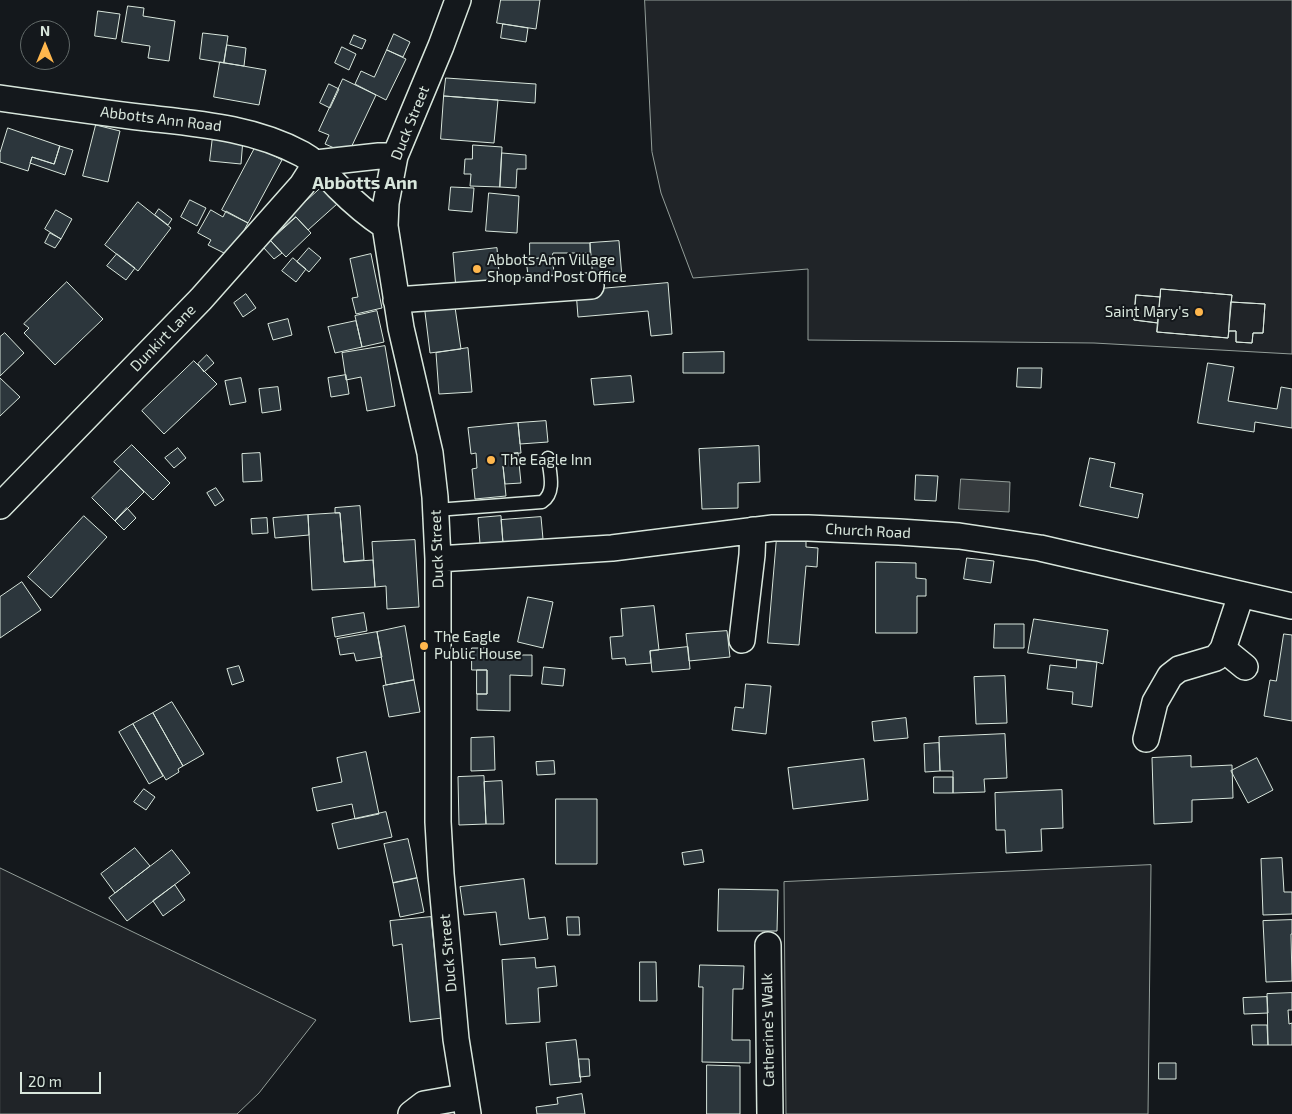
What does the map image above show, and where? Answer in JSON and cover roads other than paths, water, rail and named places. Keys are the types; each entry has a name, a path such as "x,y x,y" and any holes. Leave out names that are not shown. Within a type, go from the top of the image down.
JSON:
{"street":[{"name":"Duck Street","path":"458,0 395,156 387,195 385,226 402,336 430,454 436,510 438,559 438,822 456,1039 466,1106"},
{"name":"Abbotts Ann Road","path":"0,98 232,128 302,153 316,162 345,193 374,219 385,226"},
{"path":"316,162 395,156"},
{"name":"Dunkirt Lane","path":"0,506 201,299 302,185 316,162"},
{"path":"396,300 591,286"},
{"name":"Church Road","path":"438,559 612,548 753,530 808,528 899,532 1002,541 1040,548 1292,606"},
{"path":"742,640 753,530"},
{"path":"1146,739 1155,702 1170,676 1179,668 1216,658 1223,649 1241,595"},
{"path":"1223,649 1245,667"},
{"name":"Catherine's Walk","path":"768,945 770,1114"},
{"path":"411,1114 424,1104 466,1106"}],"lane":[{"path":"436,510 542,502 548,498 551,492 548,458"}],"place":[{"name":"Abbots Ann Village Shop and Post Office","path":"477,269"},
{"name":"Saint Mary's","path":"1199,312"},
{"name":"The Eagle Inn","path":"491,460"},
{"name":"The Eagle Public House","path":"424,646"}],"district":[{"name":"Abbotts Ann","path":"365,183"}]}
